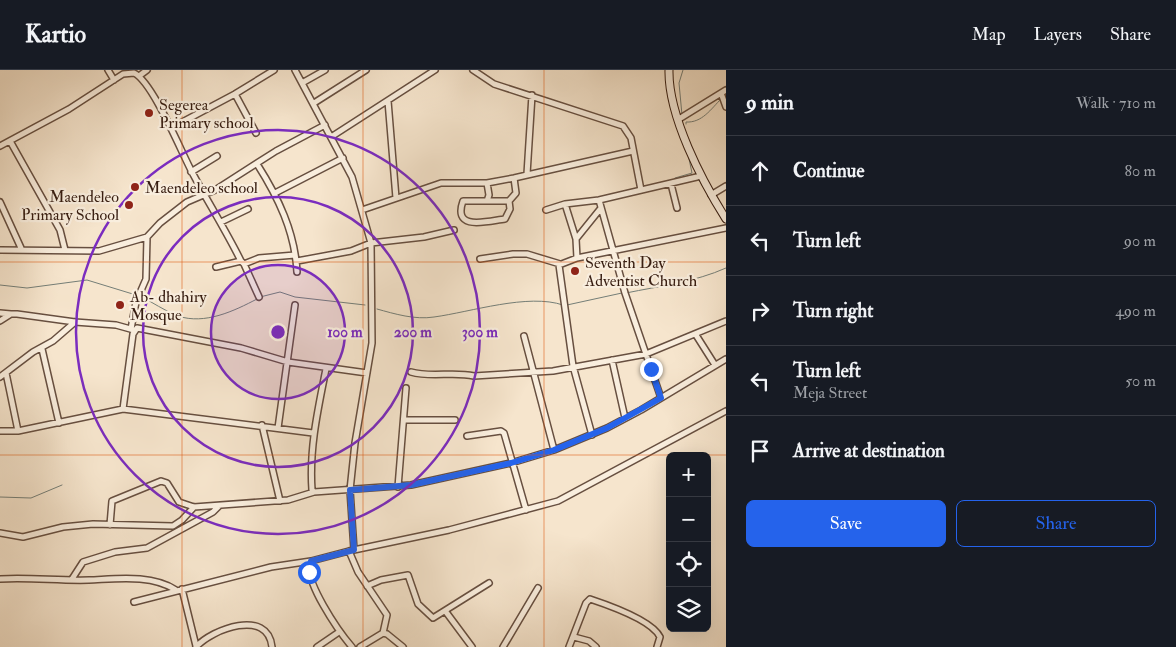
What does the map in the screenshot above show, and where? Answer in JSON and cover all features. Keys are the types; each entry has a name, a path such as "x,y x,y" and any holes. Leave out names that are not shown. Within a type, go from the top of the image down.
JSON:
{"main road":[{"path":"670,70 670,90 679,119 701,176 726,219"}],"street":[{"path":"108,70 114,80"},
{"path":"139,76 147,70"},
{"path":"171,128 235,94 274,70"},
{"path":"295,70 343,158 362,210 371,243 373,326 355,443 350,490 352,550 355,566 387,615 382,633 360,647"},
{"path":"302,83 325,70"},
{"path":"314,103 366,70"},
{"path":"331,137 436,70"},
{"path":"473,70 490,82 623,126 629,132 642,190"},
{"path":"0,146 69,109 123,74 134,73 139,76 171,128 191,172 222,222 258,297"},
{"path":"679,119 724,92 726,107"},
{"path":"235,94 256,133"},
{"path":"527,174 532,95"},
{"path":"388,101 396,198"},
{"path":"0,250 21,248 51,251 99,251 147,237 160,223 187,202 204,195 297,138 325,125"},
{"path":"10,141 60,230 65,250"},
{"path":"362,210 441,184 487,183 633,151"},
{"path":"191,172 216,156"},
{"path":"274,193 343,158"},
{"path":"257,164 274,193 289,227 298,272"},
{"path":"546,210 566,204 599,200 701,176"},
{"path":"509,201 463,201 460,214 463,219 471,223 505,219 510,209 509,201 516,193 514,178"},
{"path":"487,183 489,195 487,201"},
{"path":"671,184 677,208"},
{"path":"711,195 726,186"},
{"path":"599,200 614,249 624,293 661,398"},
{"path":"0,202 21,248"},
{"path":"566,204 576,239 577,258"},
{"path":"576,239 601,208"},
{"path":"222,222 248,209"},
{"path":"480,259 527,254 560,264 614,249 726,228"},
{"path":"216,267 243,263 259,258 296,258 351,251 371,243 424,237 454,230"},
{"path":"123,409 136,302 146,279 147,237"},
{"path":"560,264 573,366 592,434"},
{"path":"278,428 294,305"},
{"path":"0,313 75,322 102,323 133,329 140,328 241,348 288,362 326,369 367,373"},
{"path":"0,321 11,314"},
{"path":"412,372 422,375 464,374 474,376 535,373 646,354 696,335 726,321"},
{"path":"0,377 33,352 42,349 75,322"},
{"path":"696,335 715,365"},
{"path":"524,336 554,450"},
{"path":"42,349 59,423"},
{"path":"110,525 112,501 161,481 168,483 179,502 194,506 219,506 280,501 314,492 398,487 511,463 554,450 625,418 726,358"},
{"path":"612,360 625,418"},
{"path":"314,492 312,490 311,470 314,433 326,369"},
{"path":"6,373 18,431"},
{"path":"398,487 406,388"},
{"path":"0,432 18,431 123,409 314,433"},
{"path":"134,602 271,567 311,561 526,510 567,497 726,411"},
{"path":"404,420 455,420"},
{"path":"262,426 280,501"},
{"path":"467,436 503,432 526,510"},
{"path":"0,533 23,537 73,526 173,526 182,520 194,506"},
{"path":"72,579 83,562 115,552 136,551 147,548 214,511 219,506"},
{"path":"311,561 308,566 310,574 339,632 352,647"},
{"path":"367,586 381,580 408,575 416,601 433,618 446,612 489,583"},
{"path":"0,579 118,577 162,584 179,590"},
{"path":"503,647 538,588"},
{"path":"179,590 196,646 230,626 243,624 253,626 268,634 272,647"},
{"path":"569,647 586,603 590,599 618,610 654,628 660,637 657,647"},
{"path":"446,612 470,646"},
{"path":"317,647 339,632"},
{"path":"382,633 387,634 403,647"},
{"path":"574,637 589,641 596,647"}],"waterway":[{"path":"682,115 679,83 683,70"},
{"path":"686,124 686,122 692,122 701,118 721,99"},
{"path":"678,131 686,150"},
{"path":"675,178 692,173 688,154"},
{"path":"699,180 724,222"},
{"path":"626,293 690,280 726,268"},
{"path":"0,285 27,288 87,280 136,295"},
{"path":"260,297 280,292 295,297 365,305"},
{"path":"567,305 622,293"},
{"path":"140,296 178,316 198,319 229,312 257,299"},
{"path":"377,309 405,316 427,318 517,302 549,302 563,305"},
{"path":"0,497 31,498 62,485"}],"place":[{"name":"Segerea Primary school","path":"149,113"},
{"name":"Maendeleo school","path":"135,187"},
{"name":"Maendeleo Primary School","path":"129,205"},
{"name":"Seventh Day Adventist Church","path":"575,271"},
{"name":"Ab- dhahiry Mosque","path":"120,305"}],"route":[{"path":"309,572 308,566 315,559 354,550 355,530 350,490 411,485 511,463 554,450 607,428 661,398 651,369"}]}
